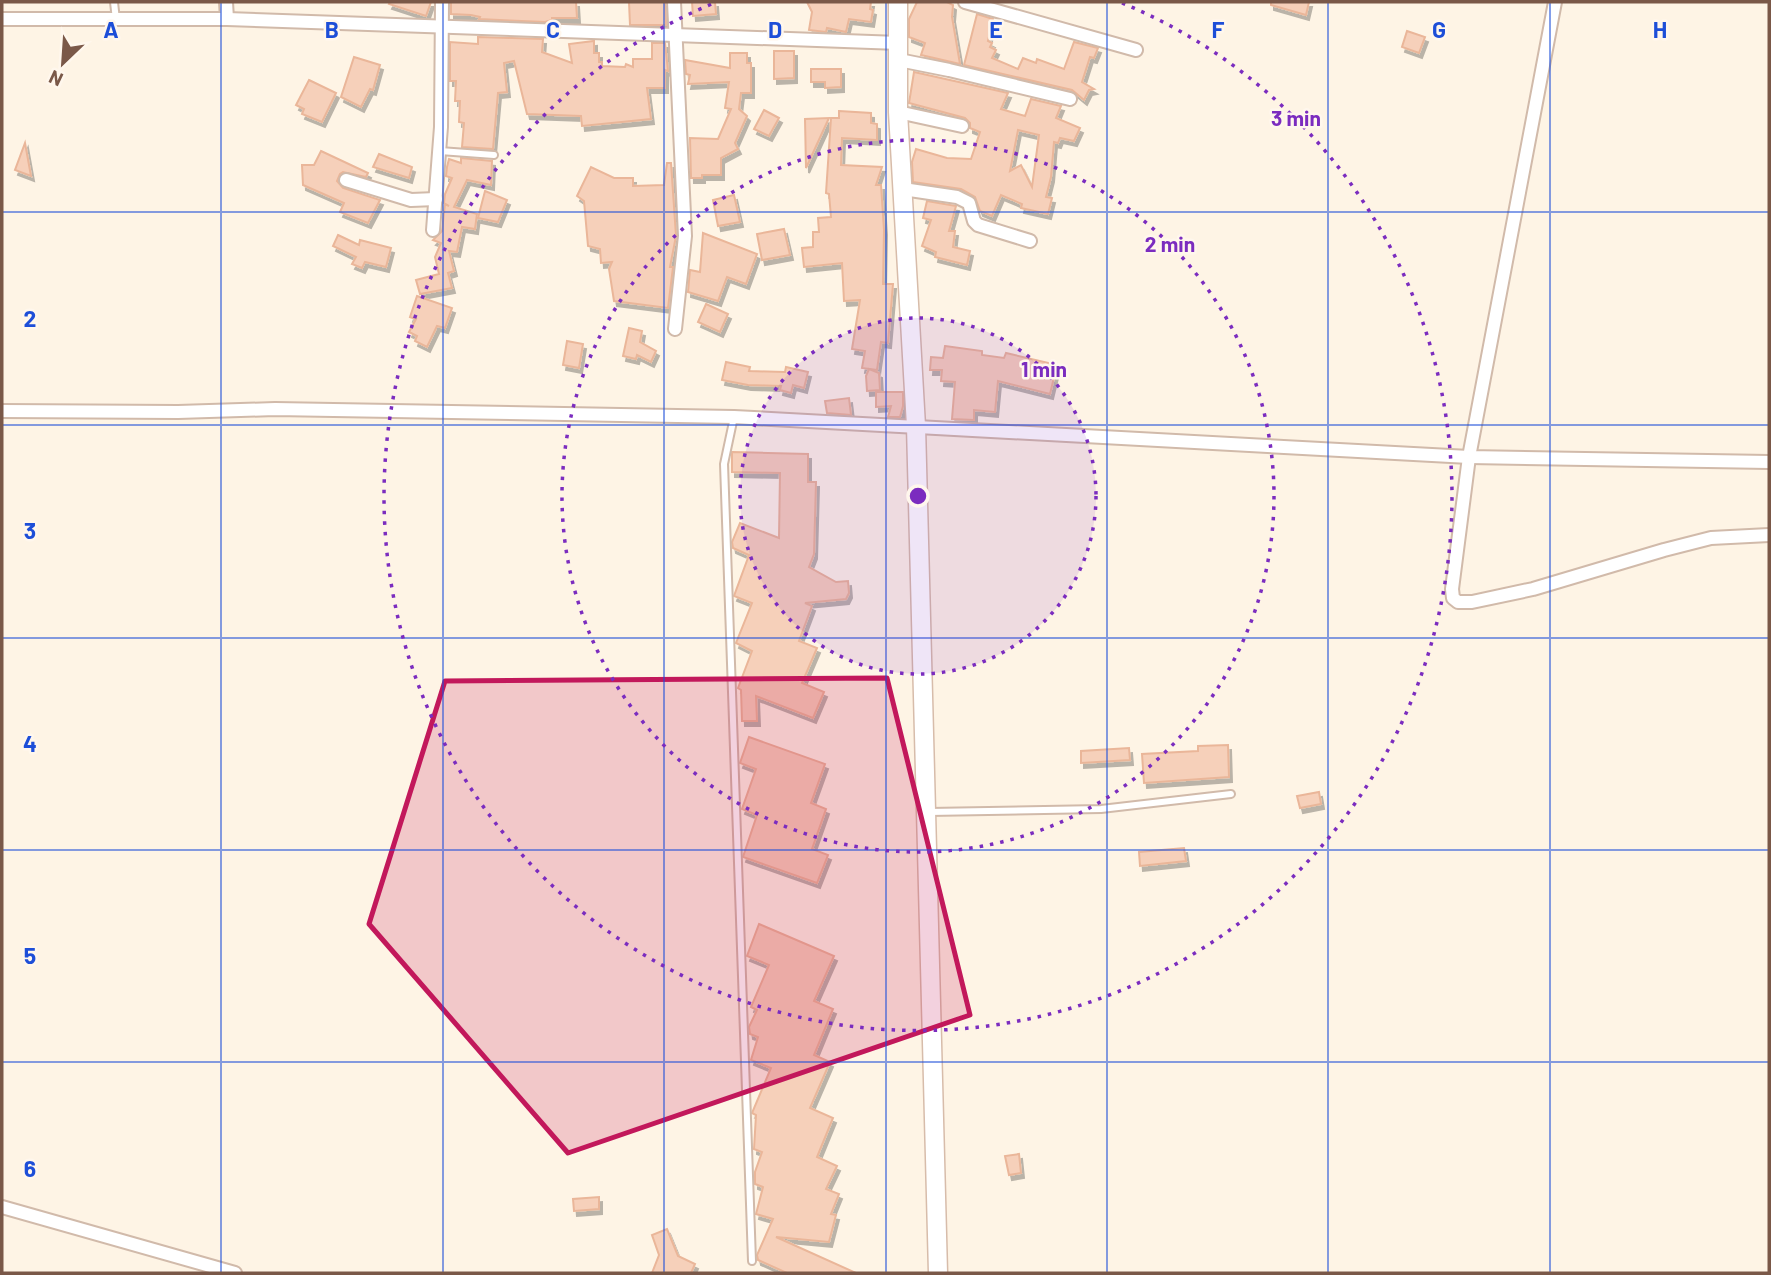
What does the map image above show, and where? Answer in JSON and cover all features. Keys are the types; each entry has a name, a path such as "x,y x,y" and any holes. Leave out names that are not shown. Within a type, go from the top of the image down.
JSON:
{"street":[{"path":"226,2 227,19"},
{"path":"433,230 440,151 442,2"},
{"path":"674,2 685,236 675,329"},
{"path":"898,2 898,112 916,426 938,1273"},
{"path":"965,2 1136,50"},
{"path":"1555,2 1469,457 1453,598 1458,602 1472,602 1533,589 1711,538 1769,535"},
{"path":"2,19 227,19 441,26 675,36 899,52 949,69 1070,99"},
{"path":"898,112 962,126"},
{"path":"346,180 411,200 436,200"},
{"path":"903,189 957,197 969,203 974,221 978,225 1030,241"},
{"path":"2,411 178,412 275,409 734,417 1469,457 1769,462"},
{"path":"2,1207 235,1273"}],"lane":[{"path":"114,2 116,20"},
{"path":"440,151 494,155"},
{"path":"734,417 724,464 752,1261"},
{"path":"926,813 1101,809 1231,794"}],"highlighted area":[{"path":"887,678 970,1015 568,1153 369,924 445,681"}],"building":[{"path":"431,2 426,16 389,4"},
{"path":"451,2 576,2 577,18 552,18 545,22 479,19 480,17 471,15 451,14"},
{"path":"629,2 665,2 666,25 630,25"},
{"path":"692,2 715,2 716,14 693,16"},
{"path":"807,2 871,2 871,22 849,19 846,32 827,28 826,32 809,30 812,12"},
{"path":"917,2 947,2 953,5 952,17 960,64 921,55 925,43 909,37 909,19"},
{"path":"1271,2 1309,2 1306,15 1271,5"},
{"path":"977,14 993,19 988,41 992,43 990,47 996,50 992,58 1018,69 1023,58 1036,63 1037,59 1064,69 1074,42 1098,48 1094,58 1090,57 1082,82 1094,89 1089,90 1084,100 1072,90 964,65"},
{"path":"1407,31 1425,37 1419,53 1402,47"},
{"path":"478,37 543,39 542,52 572,63 569,44 594,41 594,53 599,53 602,66 625,67 626,64 633,67 633,59 652,59 652,43 665,43 668,71 665,70 665,88 647,88 651,119 582,126 581,116 527,114 514,61 504,63 507,92 498,93 493,149 462,147 464,123 459,122 460,101 455,101 456,81 450,81 450,42 478,44"},
{"path":"774,51 794,51 794,78 774,79"},
{"path":"730,53 747,53 747,63 751,63 751,93 741,93 739,109 747,116 735,143 738,149 721,158 721,175 691,178 690,138 718,139 731,109 725,108 729,82 688,84 690,75 686,74 685,60 730,68"},
{"path":"354,57 380,65 373,90 370,89 361,107 341,97"},
{"path":"811,69 841,69 841,87 825,88 825,82 811,82"},
{"path":"914,72 1008,93 1001,109 1025,116 1031,99 1061,106 1056,118 1080,128 1074,141 1060,138 1058,143 1054,142 1046,197 1052,198 1048,214 1021,208 1022,204 1001,195 992,216 980,211 975,197 961,189 913,182 912,162 916,149 947,158 971,159 980,132 970,128 970,123 965,118 909,103","holes":["1018,130 1039,135 1032,187 1021,165 1010,171"]},
{"path":"309,80 336,93 322,122 302,114 304,109 296,105"},
{"path":"764,110 779,118 769,136 754,129"},
{"path":"839,111 871,113 871,123 877,124 877,140 842,138 841,165 882,167 876,185 881,185 883,284 893,284 888,343 881,342 877,370 862,368 865,351 852,349 860,300 844,301 842,263 804,267 802,248 813,247 813,232 819,232 818,218 831,217 829,194 826,193 831,118 839,118"},
{"path":"829,118 806,168 805,119"},
{"path":"25,143 31,176 15,170"},
{"path":"321,151 368,173 366,177 343,172 337,181 343,188 380,200 368,223 340,212 344,203 303,185 302,165 314,165"},
{"path":"379,154 412,167 409,178 373,167"},
{"path":"461,158 492,161 491,185 467,180 454,207 477,214 475,229 462,227 457,252 449,251 454,271 448,273 452,288 420,294 416,280 439,274 435,257 441,243 433,240 442,231 445,204 449,206 444,203 452,178 446,176 449,159 461,163"},
{"path":"667,163 671,163 676,236 670,267 673,267 668,308 614,301 609,269 612,262 601,263 600,249 588,246 584,201 577,196 591,167 614,178 633,178 633,186 664,185"},
{"path":"485,191 507,200 498,222 478,218"},
{"path":"734,195 740,222 718,226 713,200"},
{"path":"927,201 956,206 949,231 955,231 953,247 970,251 967,265 935,257 936,252 922,246 931,220 923,218"},
{"path":"784,229 790,255 762,260 757,234"},
{"path":"703,233 757,254 746,284 727,277 718,301 688,292 690,270 700,272"},
{"path":"338,235 359,245 360,240 391,248 386,267 365,262 362,268 352,264 356,257 333,246"},
{"path":"417,296 452,308 445,328 437,326 427,347 415,341 417,336 409,332 416,319 410,317"},
{"path":"706,304 728,314 720,332 698,322"},
{"path":"629,328 642,331 640,342 656,351 651,362 637,355 636,359 623,356"},
{"path":"567,341 583,344 579,368 563,365"},
{"path":"945,346 982,351 982,355 1004,358 1006,353 1057,365 1050,394 998,381 995,412 974,410 974,420 952,419 955,382 941,381 942,370 930,370 931,357 943,358"},
{"path":"726,362 750,367 749,371 785,372 786,367 808,372 804,388 793,385 791,393 780,390 781,386 748,385 722,380"},
{"path":"869,369 879,373 880,390 867,391 866,376"},
{"path":"876,392 903,392 900,417 888,417 891,406 876,407"},
{"path":"849,398 851,415 827,413 825,401"},
{"path":"732,452 808,454 808,482 816,482 814,554 809,567 836,582 848,581 849,593 846,599 805,603 812,606 799,641 817,648 802,683 824,692 813,718 756,696 757,721 742,721 741,690 738,688 752,651 736,643 752,603 734,596 749,555 733,548 732,542 740,523 779,538 780,473 732,472"},
{"path":"749,737 825,764 811,803 826,809 812,849 828,855 817,883 743,857 757,815 742,809 756,769 740,763"},
{"path":"1228,745 1229,777 1144,783 1142,754 1198,751 1198,746"},
{"path":"1129,748 1130,760 1081,763 1081,751"},
{"path":"1319,792 1321,804 1300,808 1297,796"},
{"path":"1184,848 1186,861 1140,866 1139,852"},
{"path":"759,924 834,956 814,1001 833,1009 814,1055 830,1062 810,1108 833,1118 817,1157 837,1166 826,1189 839,1194 831,1214 836,1215 829,1242 776,1237 856,1273 787,1273 758,1260 757,1255 773,1219 756,1214 763,1187 755,1184 755,1172 762,1152 754,1149 756,1115 752,1113 771,1068 751,1060 758,1037 750,1034 749,1027 757,1010 751,1007 769,965 747,956"},
{"path":"1019,1154 1021,1173 1009,1175 1005,1156"},
{"path":"599,1197 599,1209 574,1211 573,1199"},
{"path":"667,1229 678,1256 695,1264 691,1273 652,1273 659,1255 652,1235"}]}
